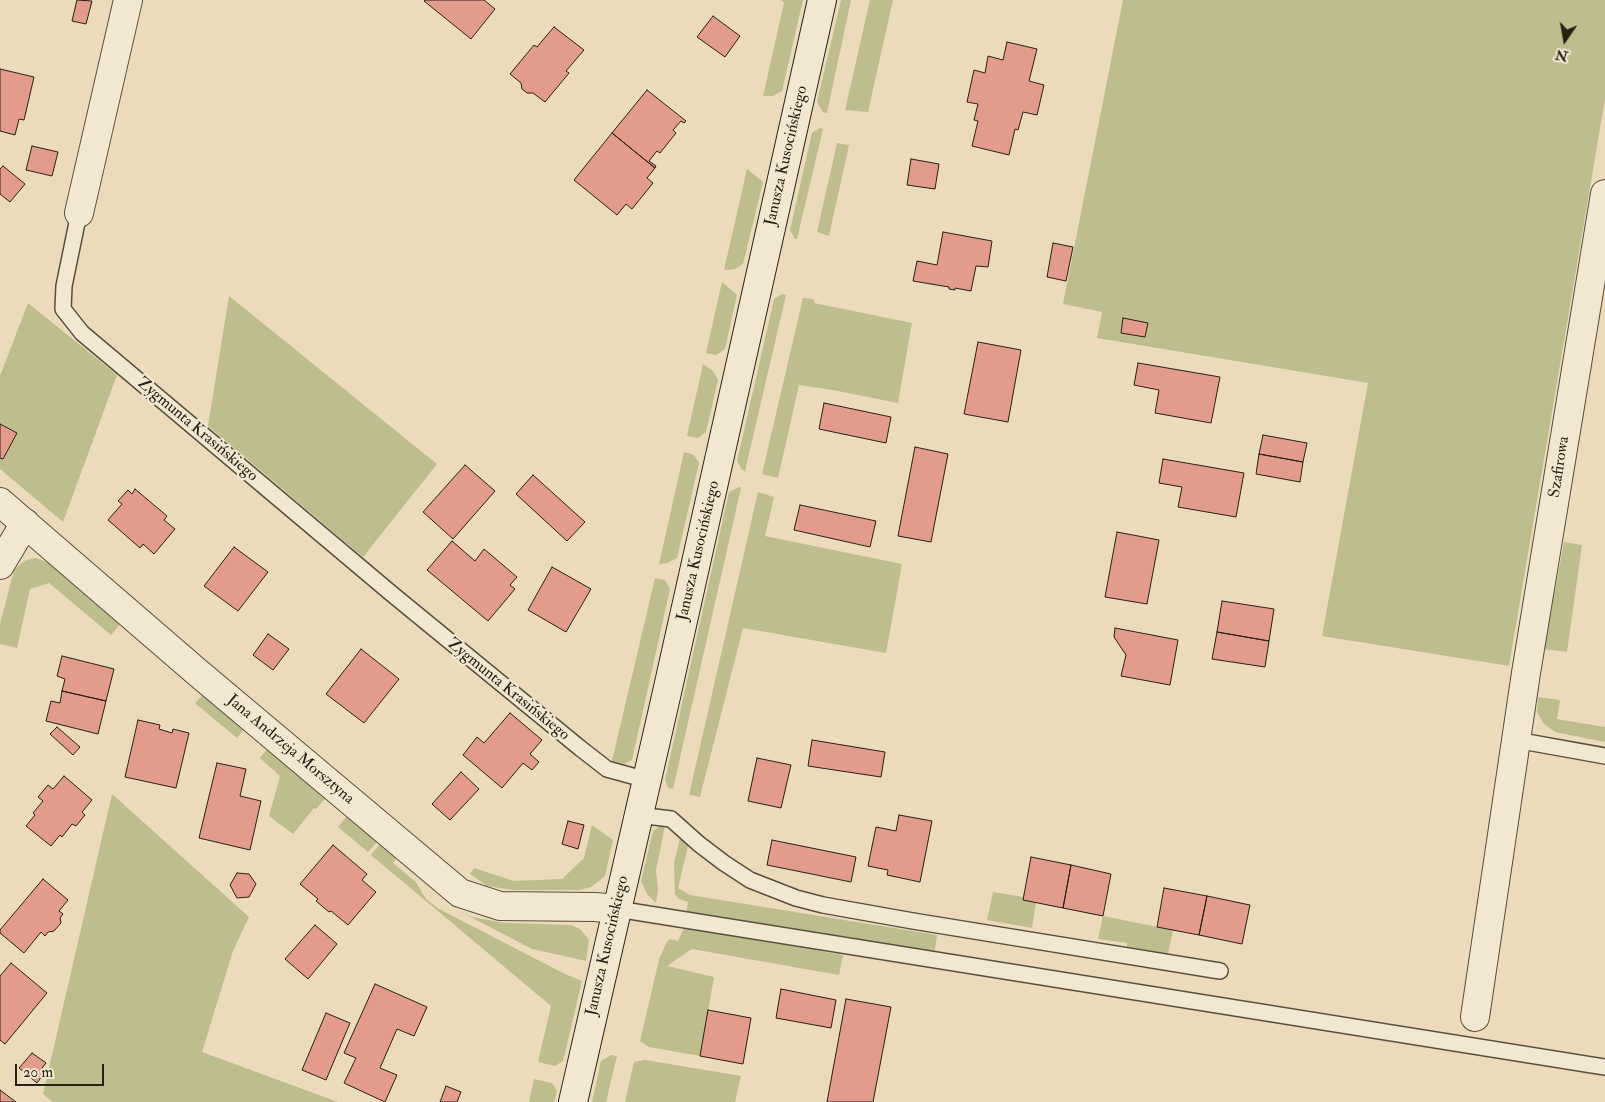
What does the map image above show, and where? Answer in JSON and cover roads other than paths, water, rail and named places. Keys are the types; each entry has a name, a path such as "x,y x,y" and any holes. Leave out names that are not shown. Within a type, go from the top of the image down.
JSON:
{"street":[{"name":"Zygmunta Krasińskiego","path":"79,213 128,0"},
{"name":"Janusza Kusocińskiego","path":"573,1102 822,0"},
{"name":"Szafirowa","path":"1475,1017 1526,673 1605,194"},
{"name":"Jana Andrzeja Morsztyna","path":"0,502 447,884 460,893 500,906 617,909"},
{"path":"0,565 25,523"}],"lane":[{"name":"Zygmunta Krasińskiego","path":"79,213 64,286 63,309 82,333 392,594 580,748 607,769 647,780"},
{"path":"1516,740 1605,756"},
{"path":"638,815 671,819 699,844 750,880 796,898 913,922 1220,971"},
{"path":"617,909 1605,1067"}]}
